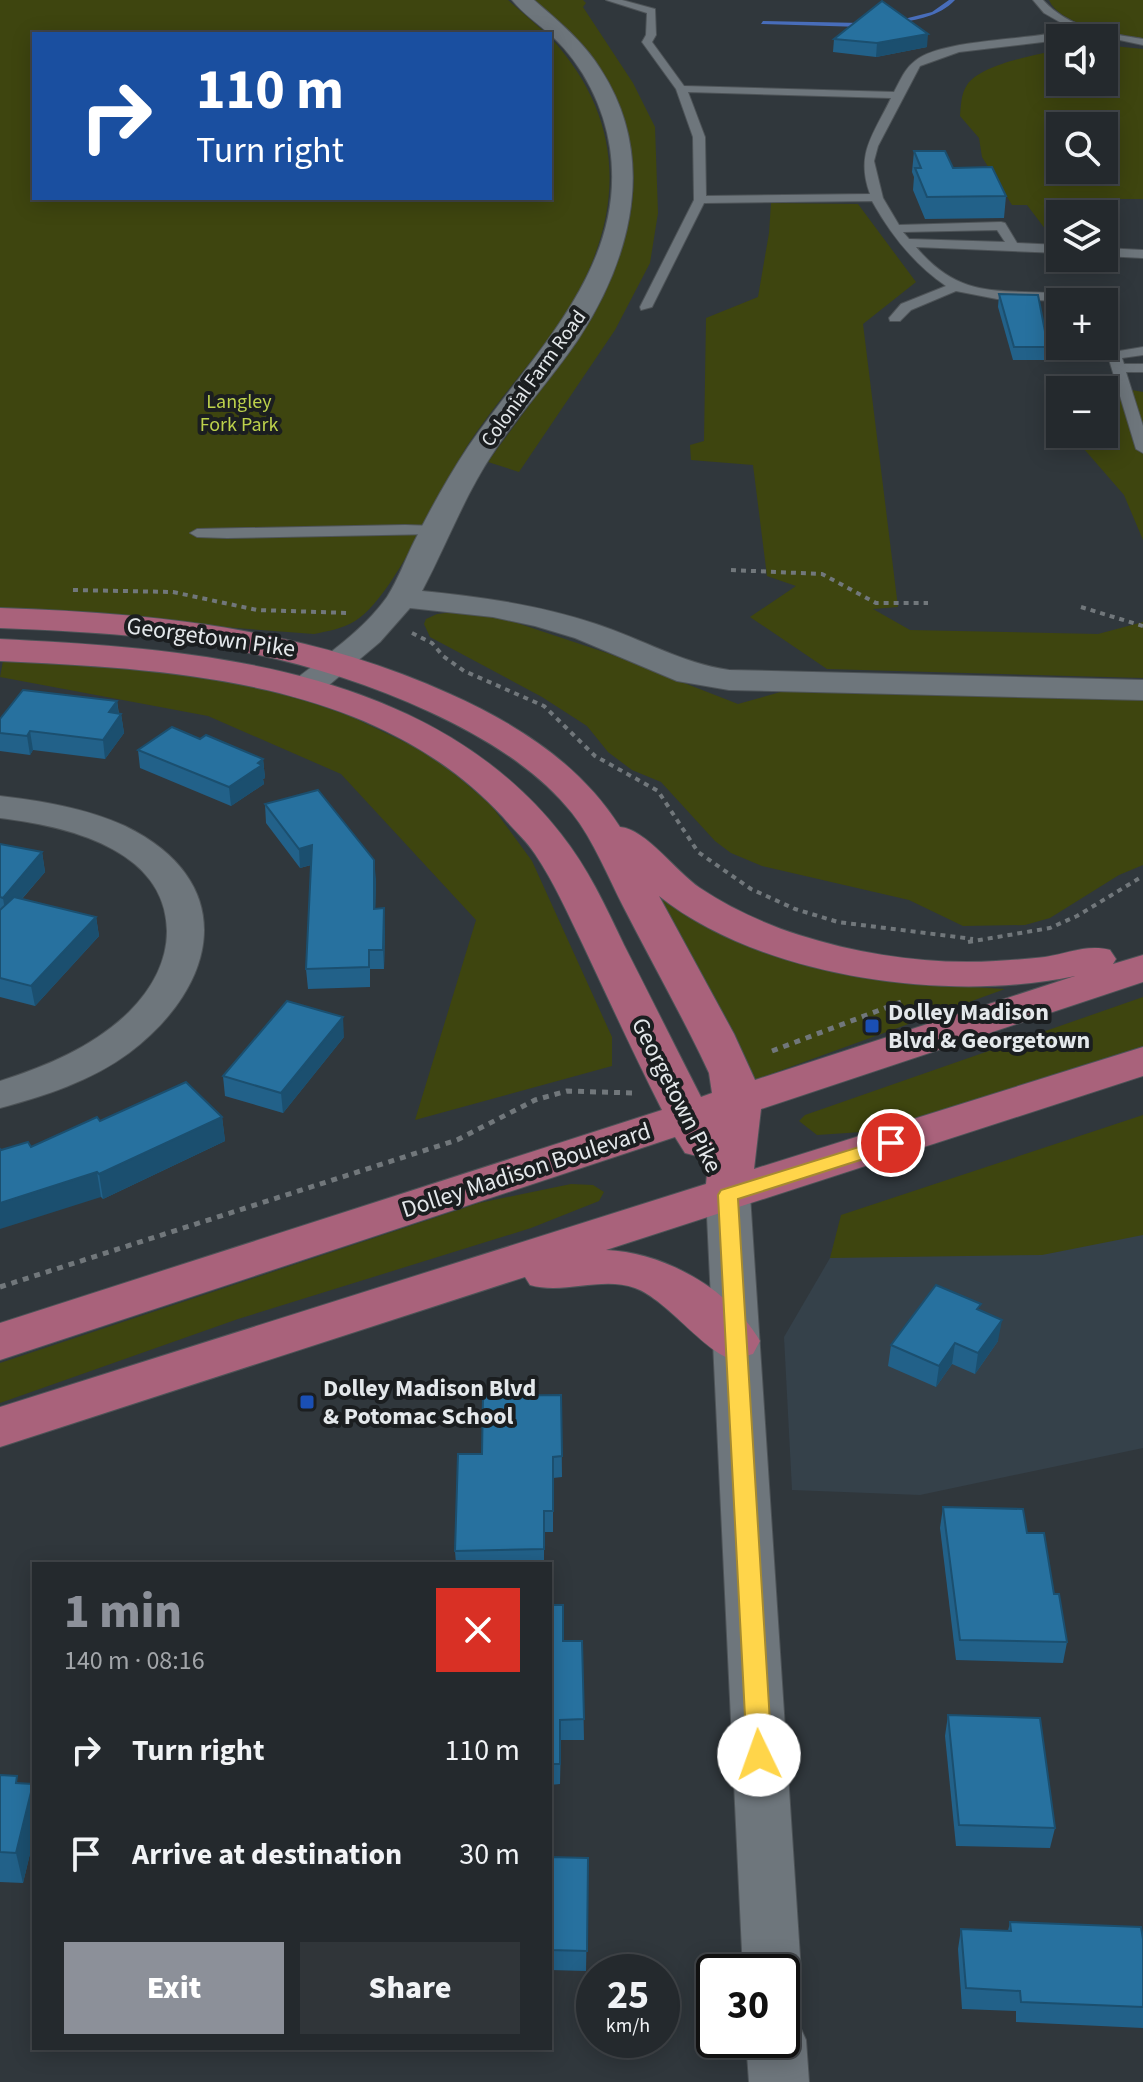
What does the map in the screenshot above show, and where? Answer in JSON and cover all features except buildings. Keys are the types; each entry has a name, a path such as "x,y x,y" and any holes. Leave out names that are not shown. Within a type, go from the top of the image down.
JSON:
{"main road":[{"name":"Georgetown Pike","path":"0,618 193,630 284,645 398,682 473,718 541,762 578,796 627,874 733,1083 728,1195"},
{"name":"Georgetown Pike","path":"0,650 168,661 247,674 304,689 359,707 437,745 490,781 516,806 563,866 728,1195"},
{"path":"578,796 670,885 729,921 784,943 837,958 896,969 950,973 1034,971 1084,962 1143,945"},
{"name":"Dolley Madison Boulevard","path":"0,1342 679,1100 1143,968"},
{"path":"0,1427 1143,1061"},
{"path":"426,1292 586,1267 625,1268 653,1275 679,1288 735,1341"}],"street":[{"name":"Colonial Farm Road","path":"304,689 371,632 402,613 435,530 482,449 574,325 603,274 619,229 623,205 622,141 600,86 566,39 522,0"},
{"path":"402,613 493,608 586,631 689,674 729,680 1143,690"},
{"path":"0,807 34,811 96,827 154,860 172,881 185,905 189,934 183,964 168,992 147,1017 116,1043 80,1065 37,1084 0,1095"},
{"path":"728,1195 771,1954"},
{"path":"777,2058 779,2082"}],"lane":[{"path":"611,0 652,11 651,35 647,42 681,89 699,137 700,200 646,307"},
{"path":"1038,0 1047,11 1073,24"},
{"path":"1118,37 1143,42"},
{"path":"1046,40 944,54 920,61 909,68 900,95 870,151 870,177 895,229 937,275 955,287 980,294 1046,299"},
{"path":"681,89 900,95"},
{"path":"700,200 878,197"},
{"path":"895,229 1001,226 1013,246"},
{"path":"907,243 1046,248"},
{"path":"1118,253 1143,254"},
{"path":"895,318 906,307 955,287"},
{"path":"1118,362 1143,351"},
{"path":"1118,362 1143,368"},
{"path":"1118,362 1143,449"},
{"path":"197,533 278,534 374,528 435,530"}],"path":[{"path":"731,570 822,574 876,603 928,603"},
{"path":"1081,607 1143,626"},
{"path":"402,613 426,639 464,671 544,706 595,756 658,791 666,799 686,838 699,853 733,878 830,921 867,928 930,930 973,939 1050,928 1077,916 1143,876"},
{"path":"733,1083 940,985 973,939"},
{"path":"0,1287 457,1140 535,1100 567,1091 679,1100"}],"shaded area":[{"path":"1143,1198 1143,1448 920,1495 792,1490 784,1337 830,1258"}],"green space":[{"name":"Langley Fork Park","path":"0,0 508,0 545,32 32,32 32,200 552,200 552,39 576,69 594,103 605,138 610,173 599,244 564,316 469,443 385,590 370,609 355,621 314,634 0,610"},
{"path":"533,0 583,0 586,3 583,7 633,83 655,127 658,213 650,263 615,330 519,472 488,462 551,376 607,284 626,235 634,186 628,135 606,82 581,50"},
{"path":"1049,0 1143,0 1143,38 1118,33 1118,24 1083,24 1055,9"},
{"path":"1118,46 1143,49 1143,199 1046,200 1046,230 1027,205 1012,205 982,157 979,138 960,116 964,92 974,78 996,66 1046,53 1046,96 1118,96"},
{"path":"771,203 858,204 916,282 863,324 898,607 873,609 910,630 1098,634 1143,622 1143,678 827,669 750,617 796,586 767,576 753,465 691,460 690,445 704,441 706,318 758,297"},
{"path":"1118,388 1143,392 1143,540 1124,495 1083,448 1118,448"},
{"path":"464,611 505,619 610,654 738,704 784,691 806,689 1143,693 1143,865 1119,875 1050,918 1025,925 963,926 909,900 762,866 731,853 715,841 661,782 632,770 608,752 587,726 542,697 430,637 424,624 426,619 437,614"},
{"path":"3,661 153,668 264,686 350,716 434,756 491,805 532,861 612,1037 612,1066 415,1120 476,920 341,774 208,716 0,677"},
{"path":"636,869 678,906 922,984 1005,989 746,1083"},
{"path":"1143,997 1143,1046 877,1131 817,1135 799,1121 805,1115"},
{"path":"1143,1115 1143,1235 1042,1255 830,1258 841,1215"},
{"path":"571,1184 593,1185 604,1192 599,1201 531,1228 238,1319 0,1403 0,1363 479,1203"}],"waterway":[{"path":"895,22 934,13 952,0"},
{"path":"763,23 862,25"}],"place":[{"name":"Dolley Madison Blvd & Georgetown","path":"872,1026"},
{"name":"Dolley Madison Blvd & Potomac School","path":"307,1402"}],"route":[{"path":"759,1755 728,1195 891,1143"}]}
